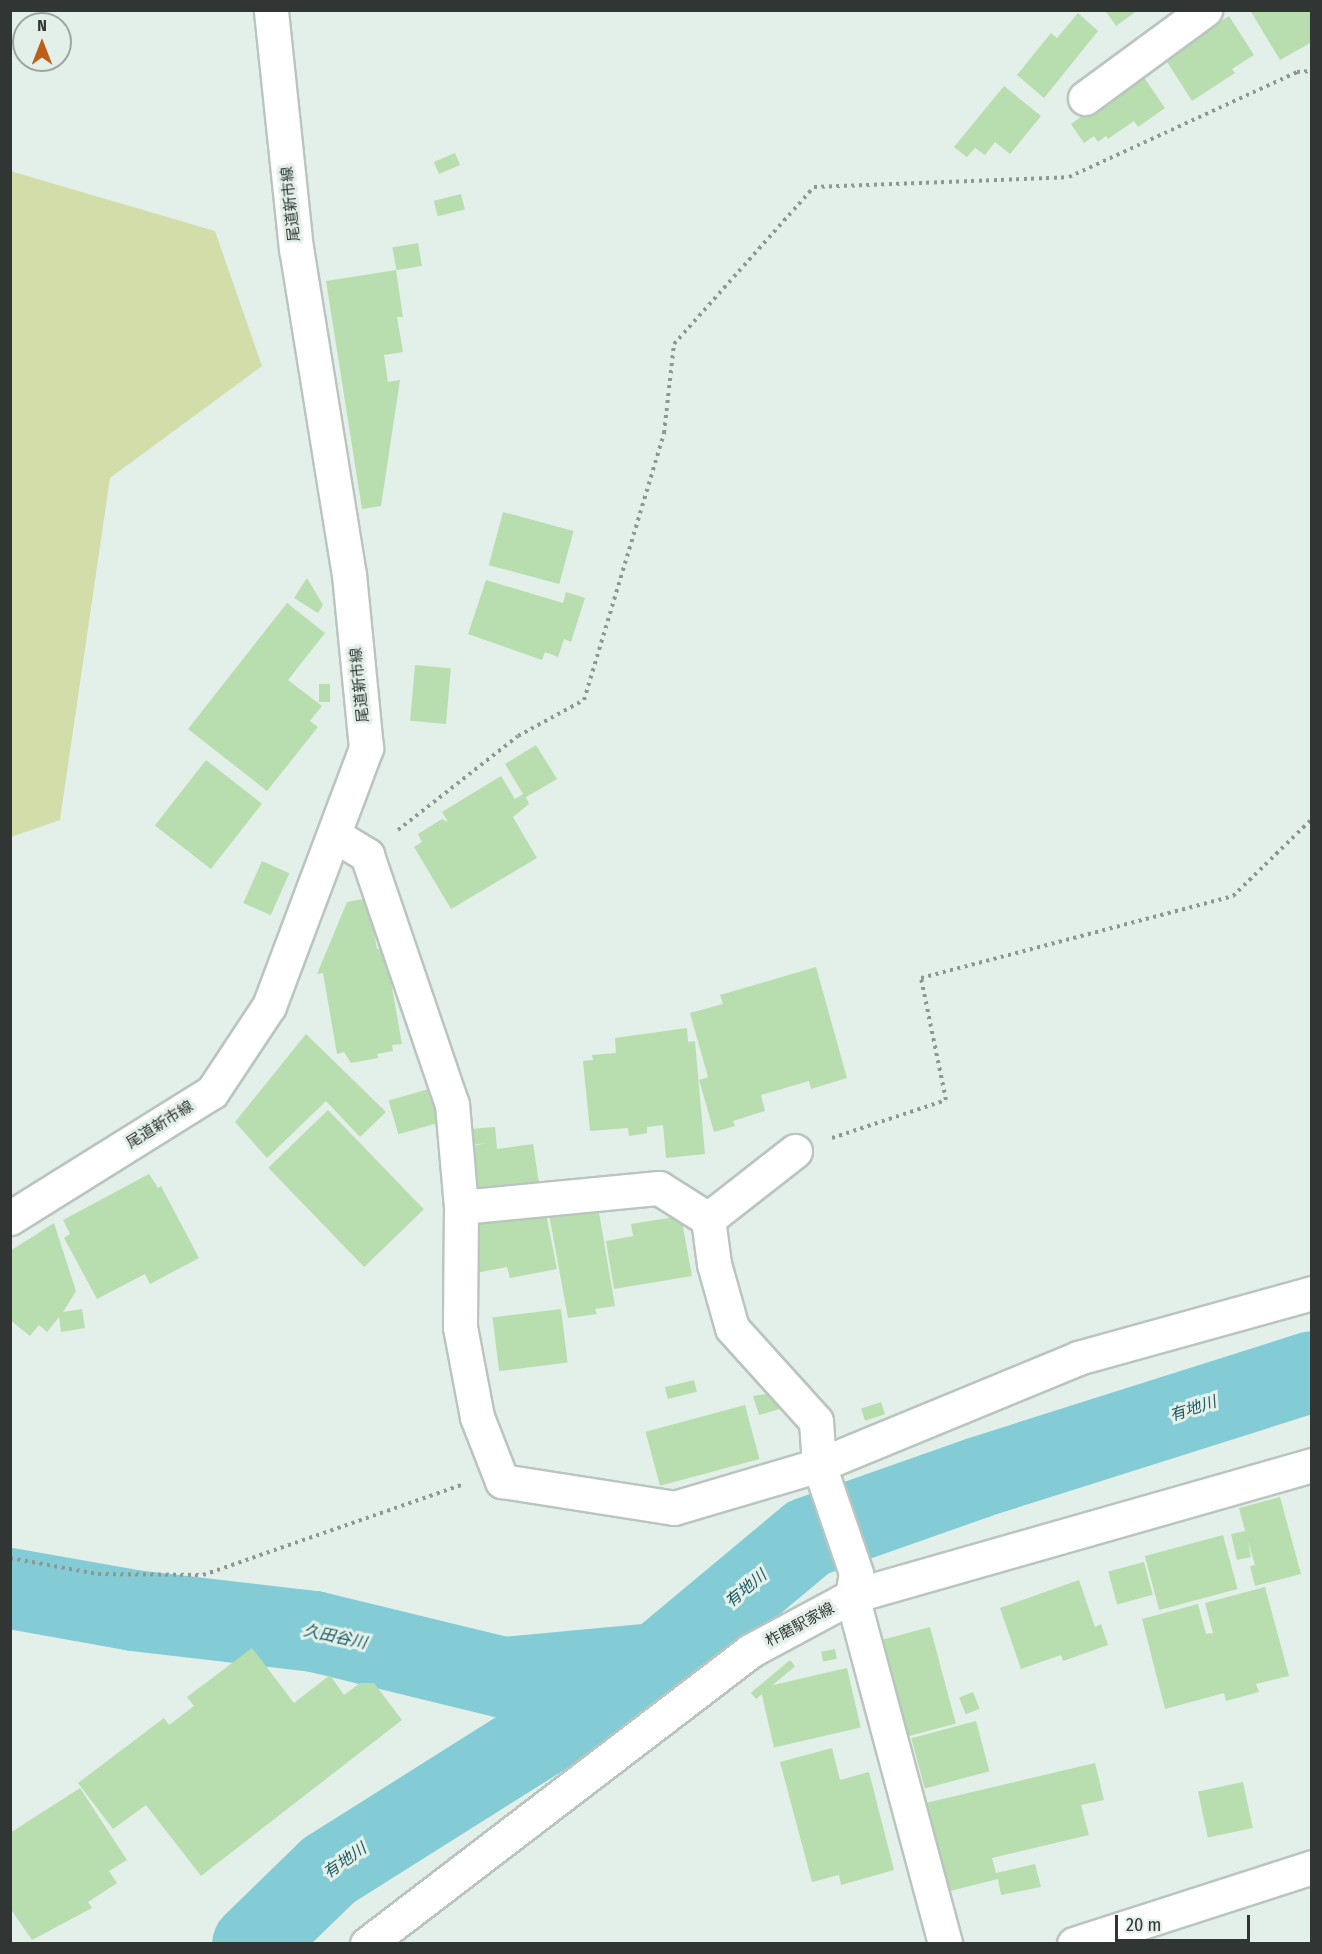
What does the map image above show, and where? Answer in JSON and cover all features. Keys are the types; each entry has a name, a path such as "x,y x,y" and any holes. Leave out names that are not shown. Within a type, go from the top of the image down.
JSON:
{"street":[{"name":"尾道新市線","path":"10,1218 212,1092 268,1006 366,748 349,575 296,249 271,10"},
{"path":"1085,98 1205,10"},
{"path":"334,835 367,855 452,1104 461,1207 460,1327 477,1417 502,1481 674,1508 819,1465 1078,1358 1311,1293"},
{"path":"708,1219 795,1150"},
{"path":"461,1207 660,1188 708,1219 714,1264 732,1328 816,1421 819,1465 854,1585 945,1944"},
{"name":"柞磨駅家線","path":"367,1944 750,1651 854,1585 1311,1465"},
{"path":"1074,1944 1311,1867"}],"path":[{"path":"367,855 518,736 584,700 664,433 674,344 814,187 1069,177 1296,72 1311,71"},
{"path":"795,1150 946,1100 921,978 1233,896 1311,819"},
{"path":"10,1558 98,1574 202,1575 467,1483 502,1481"}],"green space":[{"path":"10,171 215,231 262,366 110,478 60,820 11,837"}],"building":[{"path":"1105,10 1138,10 1116,26"},
{"path":"1250,10 1312,10 1312,42 1280,60"},
{"path":"1078,13 1098,31 1044,98 1017,75 1051,33 1057,38"},
{"path":"1229,16 1254,55 1232,69 1235,73 1192,101 1164,57"},
{"path":"1141,73 1165,108 1138,127 1134,121 1108,139 1106,136 1098,142 1094,136 1084,143 1071,124"},
{"path":"1004,86 1041,116 1010,154 995,142 985,155 975,148 967,157 954,147"},
{"path":"455,153 460,165 439,174 434,162"},
{"path":"461,194 465,210 438,216 434,201"},
{"path":"418,243 422,266 396,270 392,248"},
{"path":"396,270 403,317 397,317 403,352 384,355 388,382 400,380 381,506 362,509 326,281"},
{"path":"503,512 574,531 559,584 489,565"},
{"path":"307,578 323,605 318,613 294,598"},
{"path":"486,580 563,603 566,592 585,598 571,642 564,639 558,657 545,652 542,660 468,634"},
{"path":"287,603 325,633 288,680 322,706 310,721 318,727 267,791 188,729"},
{"path":"415,665 451,668 446,724 410,721"},
{"path":"319,684 330,684 330,702 319,702"},
{"path":"536,745 557,779 526,797 529,804 513,817 537,858 451,909 414,847 422,842 418,834 442,819 448,822 442,812 501,776 515,799 523,794 505,764"},
{"path":"206,760 262,804 211,869 155,825"},
{"path":"262,861 289,873 271,915 243,903"},
{"path":"368,898 377,949 385,948 402,1044 392,1045 393,1051 377,1054 378,1058 351,1063 344,1052 337,1054 323,973 317,974 347,902"},
{"path":"816,967 847,1078 811,1089 809,1081 761,1095 765,1111 733,1121 735,1126 714,1132 699,1080 708,1077 690,1013 723,1004 720,995"},
{"path":"687,1028 688,1042 695,1041 705,1154 666,1158 663,1125 647,1127 647,1133 629,1136 628,1128 590,1131 583,1061 593,1060 592,1055 616,1053 615,1038"},
{"path":"306,1034 386,1112 360,1137 326,1101 267,1158 235,1122"},
{"path":"429,1089 439,1123 398,1134 389,1101"},
{"path":"328,1110 424,1209 364,1267 268,1168"},
{"path":"495,1127 497,1149 533,1144 540,1189 514,1194 513,1185 478,1190 471,1146 488,1143 471,1145 470,1129"},
{"path":"149,1174 158,1188 161,1186 199,1258 150,1284 145,1274 97,1299 64,1238 70,1234 63,1220"},
{"path":"597,1201 615,1306 595,1309 597,1314 568,1318 548,1209"},
{"path":"545,1209 557,1269 510,1278 507,1267 476,1273 467,1227"},
{"path":"681,1216 692,1276 614,1289 606,1241 633,1236 631,1224"},
{"path":"54,1223 76,1291 63,1312 82,1309 85,1328 61,1332 59,1317 47,1332 39,1325 30,1336 10,1320 10,1251"},
{"path":"561,1309 568,1363 499,1371 493,1317"},
{"path":"694,1380 697,1392 668,1399 665,1387"},
{"path":"766,1394 783,1408 759,1415 753,1396"},
{"path":"881,1402 885,1414 865,1421 861,1408"},
{"path":"745,1405 759,1459 660,1486 646,1432"},
{"path":"1280,1497 1301,1574 1255,1586 1250,1566 1255,1565 1248,1541 1251,1557 1237,1560 1231,1534 1245,1531 1239,1508"},
{"path":"1223,1535 1237,1589 1159,1610 1145,1556"},
{"path":"1144,1562 1153,1595 1117,1604 1108,1572"},
{"path":"1079,1580 1095,1627 1101,1624 1108,1645 1063,1661 1061,1655 1021,1669 1000,1608"},
{"path":"1265,1587 1289,1676 1256,1684 1259,1692 1226,1701 1224,1693 1165,1709 1142,1619 1198,1604 1206,1634 1213,1633 1205,1603"},
{"path":"930,1627 956,1724 902,1738 876,1641"},
{"path":"252,1648 294,1703 330,1675 344,1695 360,1683 374,1683 402,1720 201,1876 146,1805 113,1829 78,1783 164,1718 169,1725 194,1706 187,1697"},
{"path":"835,1649 837,1659 823,1661 821,1652"},
{"path":"790,1660 795,1666 756,1699 751,1693"},
{"path":"847,1668 861,1727 774,1747 760,1688"},
{"path":"973,1692 980,1709 966,1714 959,1698"},
{"path":"976,1721 989,1771 925,1789 911,1738"},
{"path":"832,1748 840,1780 869,1772 894,1870 841,1885 839,1875 812,1882 780,1762"},
{"path":"1095,1763 1104,1800 1081,1805 1089,1835 992,1858 996,1873 1035,1864 1041,1887 1001,1895 998,1879 938,1894 917,1805"},
{"path":"1243,1782 1253,1828 1208,1838 1198,1792"},
{"path":"80,1788 127,1860 109,1871 117,1883 88,1902 92,1908 32,1940 10,1908 10,1833"}],"waterway":[{"name":"有地川","path":"252,1944 328,1870 658,1662 808,1537 978,1477 1312,1371"},
{"name":"久田谷川","path":"10,1588 133,1610 314,1631 503,1677 642,1664"}]}
